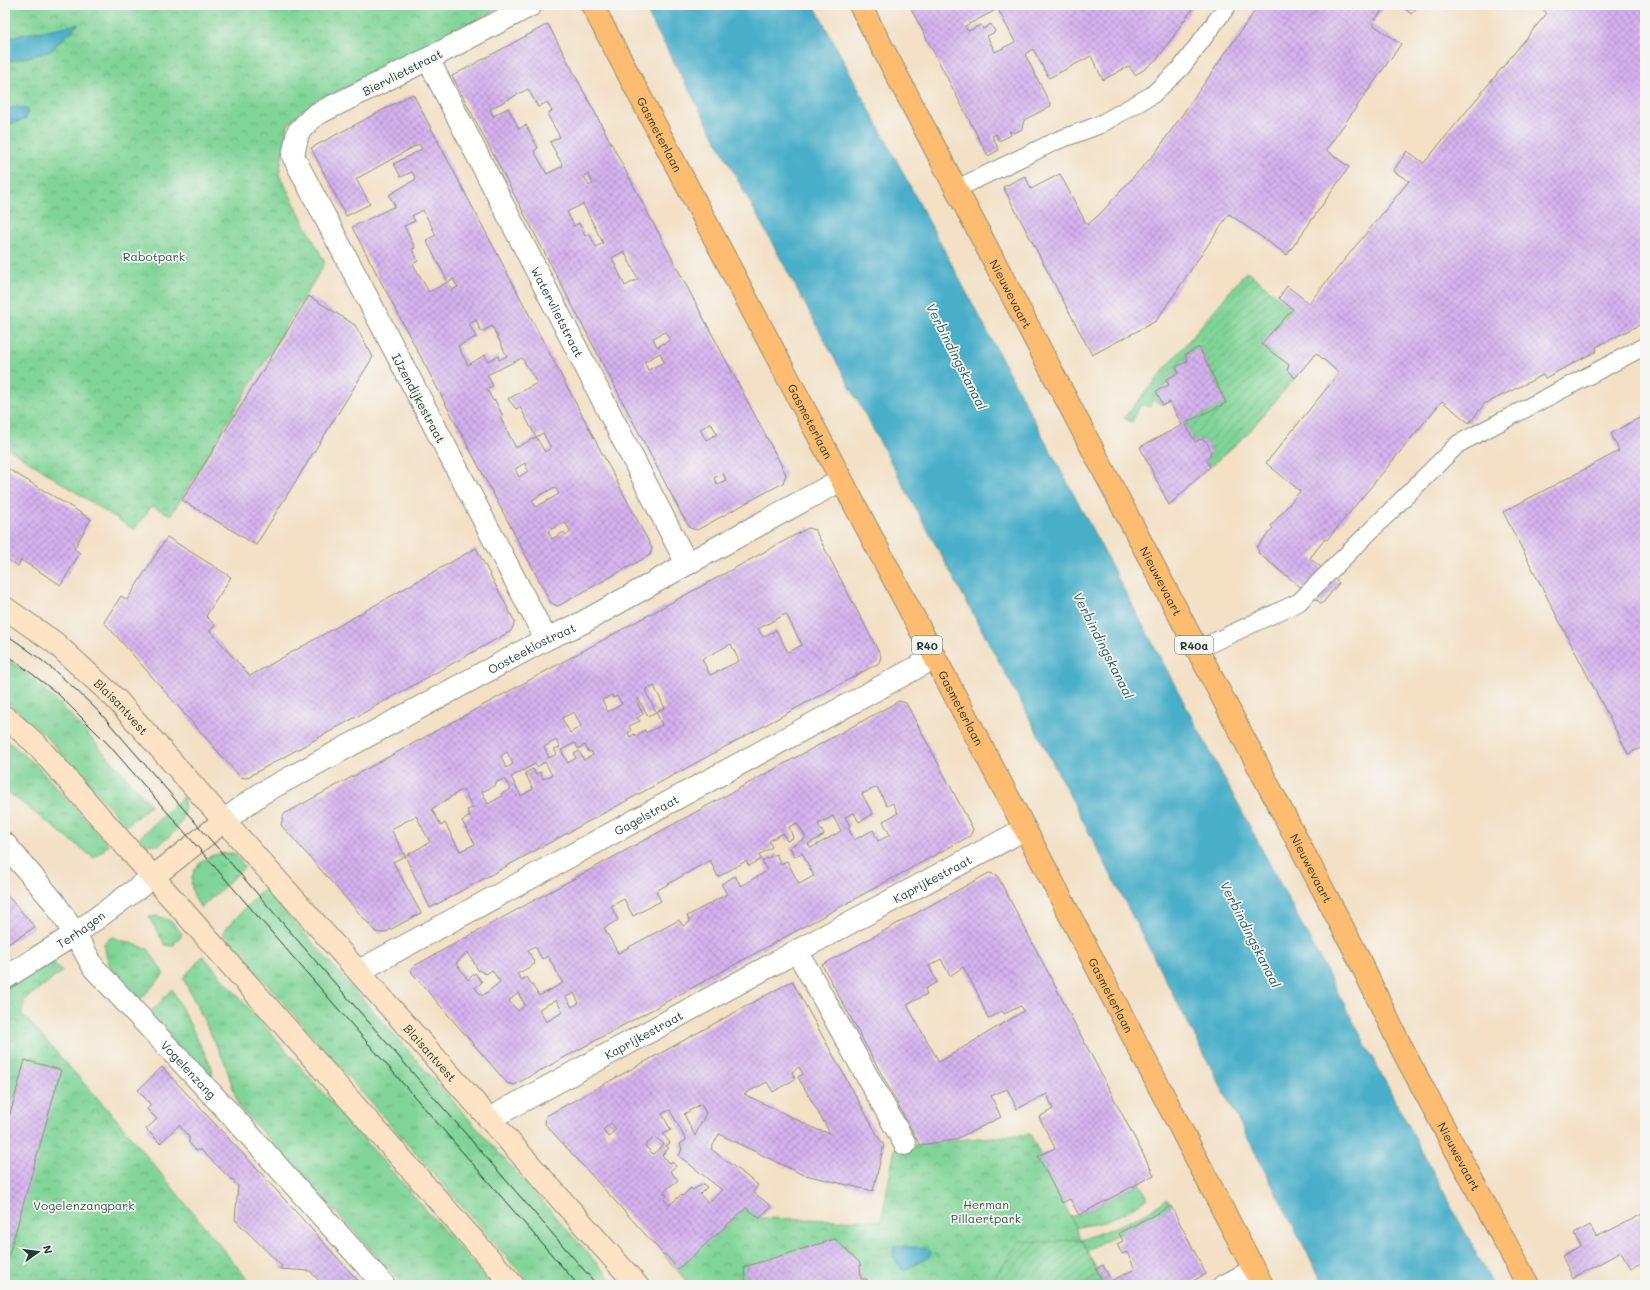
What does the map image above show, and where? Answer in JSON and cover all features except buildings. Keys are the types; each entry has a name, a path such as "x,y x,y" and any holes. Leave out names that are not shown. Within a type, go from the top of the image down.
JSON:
{"main road":[{"name":"Gasmeterlaan","path":"592,5 1257,1276"},
{"name":"Nieuwevaart","path":"860,5 1354,949 1403,1051 1528,1285"},
{"name":"Blaisantvest","path":"5,608 54,642 116,699 637,1285"},
{"path":"5,717 35,743 513,1285"},
{"path":"153,877 224,820"}],"street":[{"name":"Biervlietstraat","path":"293,156 298,132 315,115 428,59 531,5"},
{"name":"Watervlietstraat","path":"428,59 687,564"},
{"name":"IJzendijkestraat","path":"293,156 546,639"},
{"name":"Oosteeklostraat","path":"224,820 262,793 546,639 580,624 841,480"},
{"name":"Gagelstraat","path":"359,971 934,658"},
{"name":"Kaprijkestraat","path":"489,1119 797,951 1025,830"},
{"name":"Vogelenzang","path":"5,844 54,902 75,934 94,968 236,1120 384,1285"},
{"name":"Terhagen","path":"5,978 75,934 153,877"},
{"path":"797,951 906,1144"}],"lane":[{"path":"956,189 1056,141 1100,125 1152,95 1181,68 1228,5"},
{"path":"1197,650 1299,602 1458,444 1645,346"},
{"path":"1221,1285 1257,1276"}],"green space":[{"name":"Rabotpark","path":"5,5 505,5 301,111 288,125 279,174 325,263 171,515 152,506 134,530 5,446"},
{"path":"1247,271 1293,309 1261,344 1289,365 1287,370 1295,378 1246,435 1210,467 1206,459 1210,457 1211,451 1206,441 1200,439 1195,442 1185,423 1226,402 1199,347 1185,354 1188,361 1176,367 1179,373 1166,379 1169,385 1163,405 1153,400 1150,407 1141,404 1132,422 1124,418"},
{"path":"5,659 19,667 66,710 151,805 126,826 44,734 5,700"},
{"path":"5,739 35,764 109,845 94,858 5,790"},
{"path":"183,797 183,819 171,835 159,845 147,844 139,838"},
{"path":"234,853 245,867 201,908 193,894 192,887 192,879 197,866 213,855"},
{"path":"264,888 616,1285 531,1285 222,933"},
{"path":"158,916 171,921 182,934 173,946 165,945 149,917"},
{"path":"112,937 148,949 164,974 138,1002 115,976 108,962 104,943"},
{"name":"Vogelenzangpark","path":"47,956 62,972 25,999 21,1013 118,1121 252,1285 5,1285 5,986"},
{"path":"203,956 492,1285 403,1285 239,1107 225,1063 183,978"},
{"path":"172,989 212,1068 213,1084 148,1015"},
{"name":"Herman Pillaertpark","path":"1030,1134 1104,1285 690,1285 664,1255 730,1195 760,1218 881,1221 895,1148 955,1140"},
{"path":"1140,1183 1148,1198 1126,1212 1104,1222 1067,1229 1064,1217 1079,1215"},
{"path":"1167,1199 1171,1206 1087,1250 1081,1239 1126,1223 1146,1213"},
{"path":"1081,1239 1104,1285 992,1285 992,1280 1020,1241 1049,1242"}],"water":[{"name":"Verbindingskanaal","path":"643,5 814,5 1493,1285 1324,1285 1029,717"},
{"path":"79,24 49,52 11,61 5,61 5,38"},
{"path":"16,107 28,109 26,119 5,126 5,109"},
{"path":"894,1246 927,1248 931,1252 929,1257 904,1271 894,1256"}],"tram line":[{"path":"5,634 56,672 102,715 597,1285"},
{"path":"5,653 58,694 108,744 578,1285"}]}
